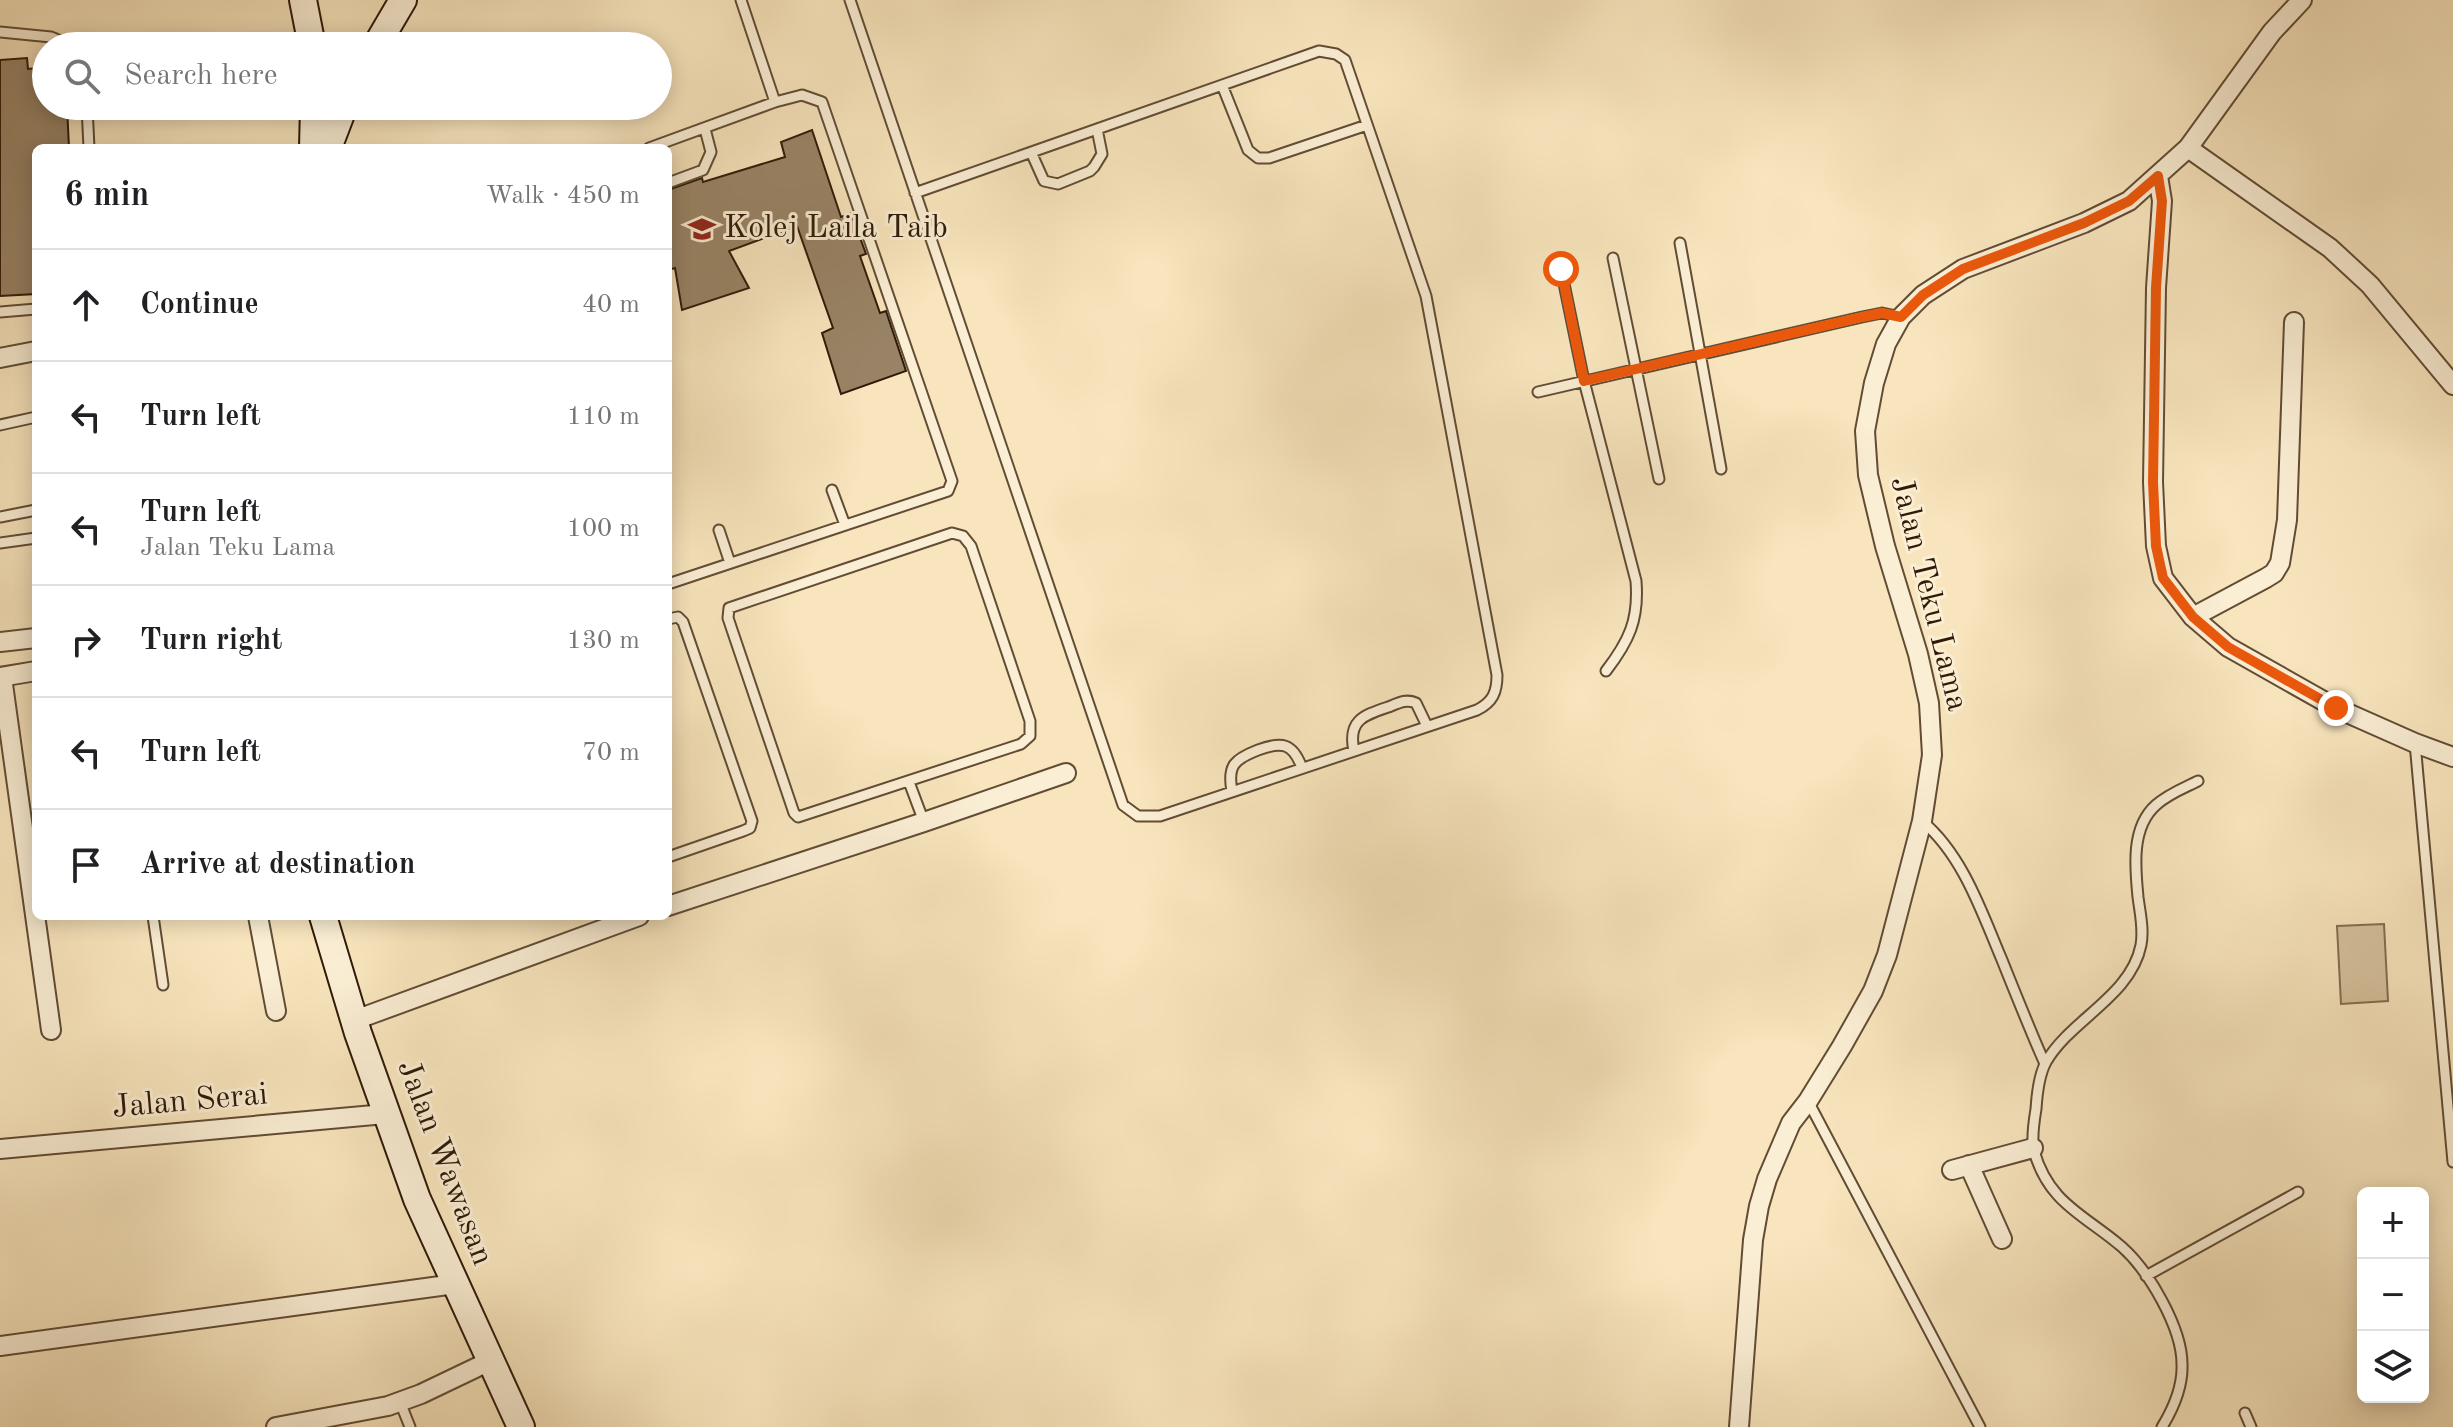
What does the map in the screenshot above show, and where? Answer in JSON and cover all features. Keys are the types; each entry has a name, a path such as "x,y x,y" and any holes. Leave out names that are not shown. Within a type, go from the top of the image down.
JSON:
{"street":[{"path":"303,0 309,32"},
{"path":"384,32 403,0"},
{"name":"Jalan Teku Lama","path":"1739,1427 1753,1240 1759,1206 1791,1123 1808,1101 1873,991 1887,955 1922,821 1932,755 1929,703 1918,654 1885,546 1868,475 1865,431 1874,383 1886,344 1901,317 1923,295 1963,269 2084,223 2129,201 2188,148 2272,32 2302,0"},
{"path":"313,144 314,120"},
{"path":"330,144 339,120"},
{"path":"2188,148 2330,248 2370,285 2453,385"},
{"path":"2158,176 2162,201 2156,288 2153,482 2156,546 2163,578 2193,617 2228,647 2336,708 2453,757"},
{"path":"2193,617 2266,578 2274,573 2280,563 2287,520 2294,322"},
{"path":"0,358 32,352"},
{"path":"0,642 32,638"},
{"path":"32,672 1,677 32,896"},
{"path":"672,905 1066,773"},
{"path":"35,920 51,1030"},
{"path":"259,920 276,1011"},
{"name":"Jalan Wawasan","path":"324,920 385,1114 417,1199 521,1427"},
{"path":"355,1020 628,920"},
{"name":"Jalan Serai","path":"0,1149 385,1114"},
{"path":"2002,1239 1961,1167 2033,1148"},
{"path":"0,1346 455,1284"},
{"path":"276,1427 388,1406 490,1361"}],"lane":[{"path":"741,0 775,102"},
{"path":"850,0 915,193 1123,805 1138,816 1160,816 1486,705 1496,692 1497,675 1426,296 1345,60 1336,54 1319,51 915,193"},
{"path":"0,32 32,35"},
{"path":"1222,85 1248,150 1258,158 1269,158 1367,125"},
{"path":"661,144 775,102 802,95 822,102 952,481 948,491 672,583"},
{"path":"88,120 89,144"},
{"path":"672,182 703,170 711,152 705,129"},
{"path":"1031,152 1044,181 1058,184 1090,171 1098,163 1102,154 1097,129"},
{"path":"1680,243 1721,469"},
{"path":"1613,258 1659,479"},
{"path":"1561,269 1584,381 1636,581 1638,601 1631,632 1623,650 1606,671"},
{"path":"0,312 32,309"},
{"path":"1538,392 1862,317 1882,313 1901,317"},
{"path":"0,425 32,418"},
{"path":"832,490 845,525"},
{"path":"0,517 32,511"},
{"path":"719,530 730,563"},
{"path":"952,533 963,536 971,546 1030,721 1030,736 1021,744 909,782 798,817 794,813 728,618 729,608 952,533"},
{"path":"0,543 32,539"},
{"path":"672,618 678,617 683,622 752,821 750,828 672,856"},
{"path":"1354,751 1352,733 1361,718 1405,701 1416,703 1427,726"},
{"path":"2415,743 2453,1162"},
{"path":"1232,791 1229,776 1236,762 1242,756 1272,745 1283,744 1290,748 1302,768"},
{"path":"2162,1427 2171,1412 2183,1366 2175,1329 2146,1276 2124,1249 2060,1199 2043,1173 2033,1148 2039,1083 2045,1064 2069,1034 2124,980 2137,959 2142,928 2136,857 2141,826 2154,806 2198,781"},
{"path":"909,782 924,822"},
{"path":"1922,821 1942,839 1966,881 2045,1064"},
{"path":"154,920 163,985"},
{"path":"1808,1101 1980,1427"},
{"path":"2146,1276 2298,1192"},
{"path":"400,1402 410,1427"},
{"path":"2245,1413 2251,1427"}],"shaded area":[{"path":"2384,924 2388,1001 2341,1004 2337,926"}],"building":[{"path":"27,58 28,69 32,69 32,120 68,120 69,144 32,144 32,294 0,296 0,60"},
{"path":"812,130 841,217 851,213 866,254 860,256 880,313 886,311 906,371 841,394 822,333 833,328 797,226 729,251 749,288 682,310 675,268 672,269 672,189 785,157 781,142"}],"place":[{"name":"Kolej Laila Taib","path":"702,229"}],"route":[{"path":"1561,269 1584,381 1862,317 1882,313 1901,317 1923,295 1963,269 2084,223 2129,201 2158,176 2162,201 2156,288 2153,482 2156,546 2163,578 2193,617 2228,647 2336,708"}]}
